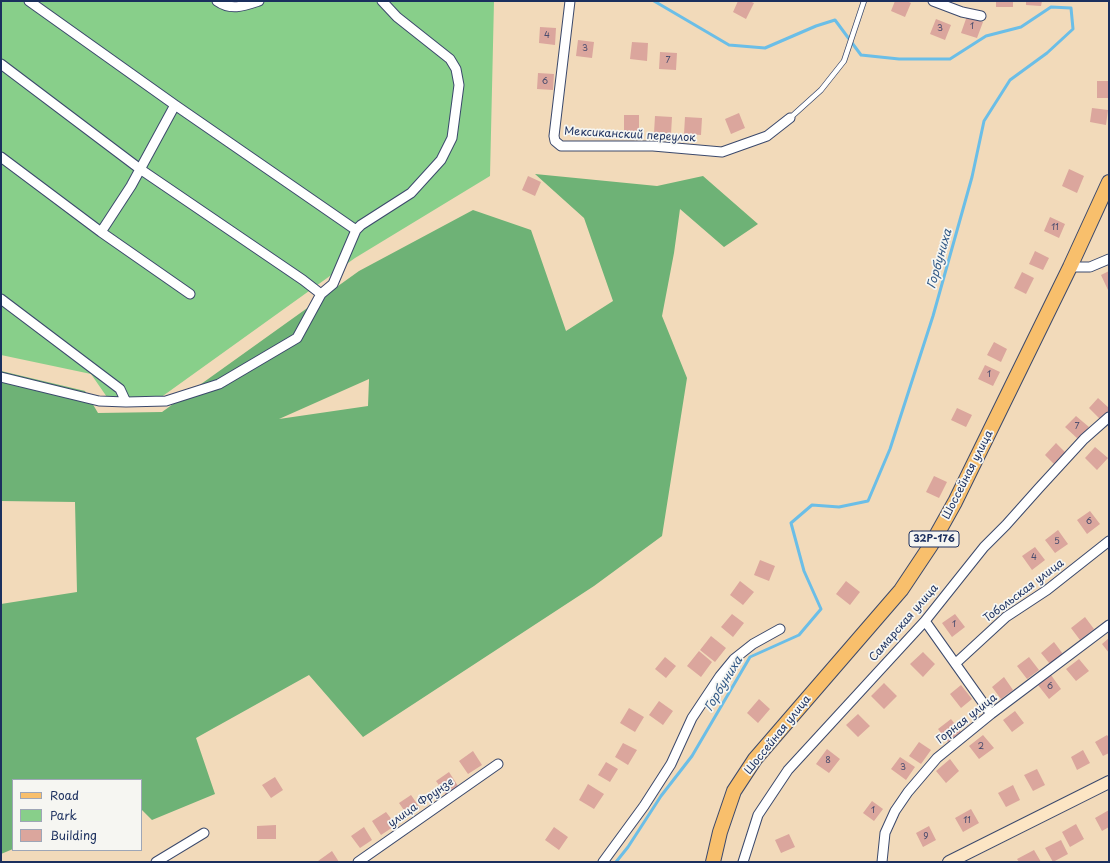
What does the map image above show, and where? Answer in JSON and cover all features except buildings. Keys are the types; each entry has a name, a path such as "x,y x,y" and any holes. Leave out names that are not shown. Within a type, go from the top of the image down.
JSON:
{"main road":[{"name":"Шоссейная улица","path":"713,862 720,832 734,791 755,759 901,590 931,545 955,502 1070,266 1109,182"}],"street":[{"path":"29,1 356,230"},
{"path":"217,1 224,6 241,7 259,1"},
{"path":"1,377 99,400 126,402 166,401 219,384 297,338 321,294 334,284 356,230 361,225 411,193 441,160 452,138 459,85 456,69 450,59 397,17 382,1"},
{"name":"Мексиканский переулок","path":"570,1 554,136 556,141 561,146 653,146 722,152 767,136 790,118"},
{"path":"933,1 962,12 982,16"},
{"path":"1,64 140,169 303,280 321,294"},
{"path":"101,232 131,186 176,105"},
{"path":"1,157 101,232 190,294"},
{"path":"1070,266 1090,267 1109,259"},
{"path":"1,298 120,389 126,402"},
{"name":"Самарская улица","path":"743,862 758,814 788,770 926,621 984,547 1084,439 1109,417"},
{"name":"Тобольская улица","path":"956,663 1006,617 1047,590 1109,541"},
{"path":"926,621 991,714"},
{"name":"Горная улица","path":"882,862 885,833 895,811 908,792 937,758 991,714 1109,625"},
{"path":"603,862 644,806 672,764 692,718 720,676 734,659 753,644 780,629"},
{"name":"улица Фрунзе","path":"358,862 498,764"},
{"path":"949,862 1109,782"},
{"path":"156,862 204,833"}],"lane":[{"path":"790,118 821,90 844,61 864,1"}],"green space":[{"path":"1,1 494,1 490,176 355,258 160,398 109,400 91,374 1,355"},
{"path":"535,174 657,186 703,176 758,224 724,247 680,209 674,253 662,316 687,378 662,536 594,586 363,737 309,675 196,738 215,794 152,820 142,810 142,779 12,779 12,849 1,854 1,604 77,592 75,502 1,501 1,371 85,391 98,413 162,412 359,271 473,210 531,230 566,331 613,301 584,218","holes":["369,379 368,406 279,419"]}],"waterway":[{"name":"Горбуниха","path":"616,862 628,847 661,796 692,756 750,657 799,635 821,609 804,571 791,523 812,505 839,507 868,501 890,449 933,316 972,177 984,121 1010,80 1047,53 1073,29 1071,8 1051,7 1021,27 986,36 950,59 899,59 861,55 835,20 816,26 765,48 729,45 654,1"}]}
